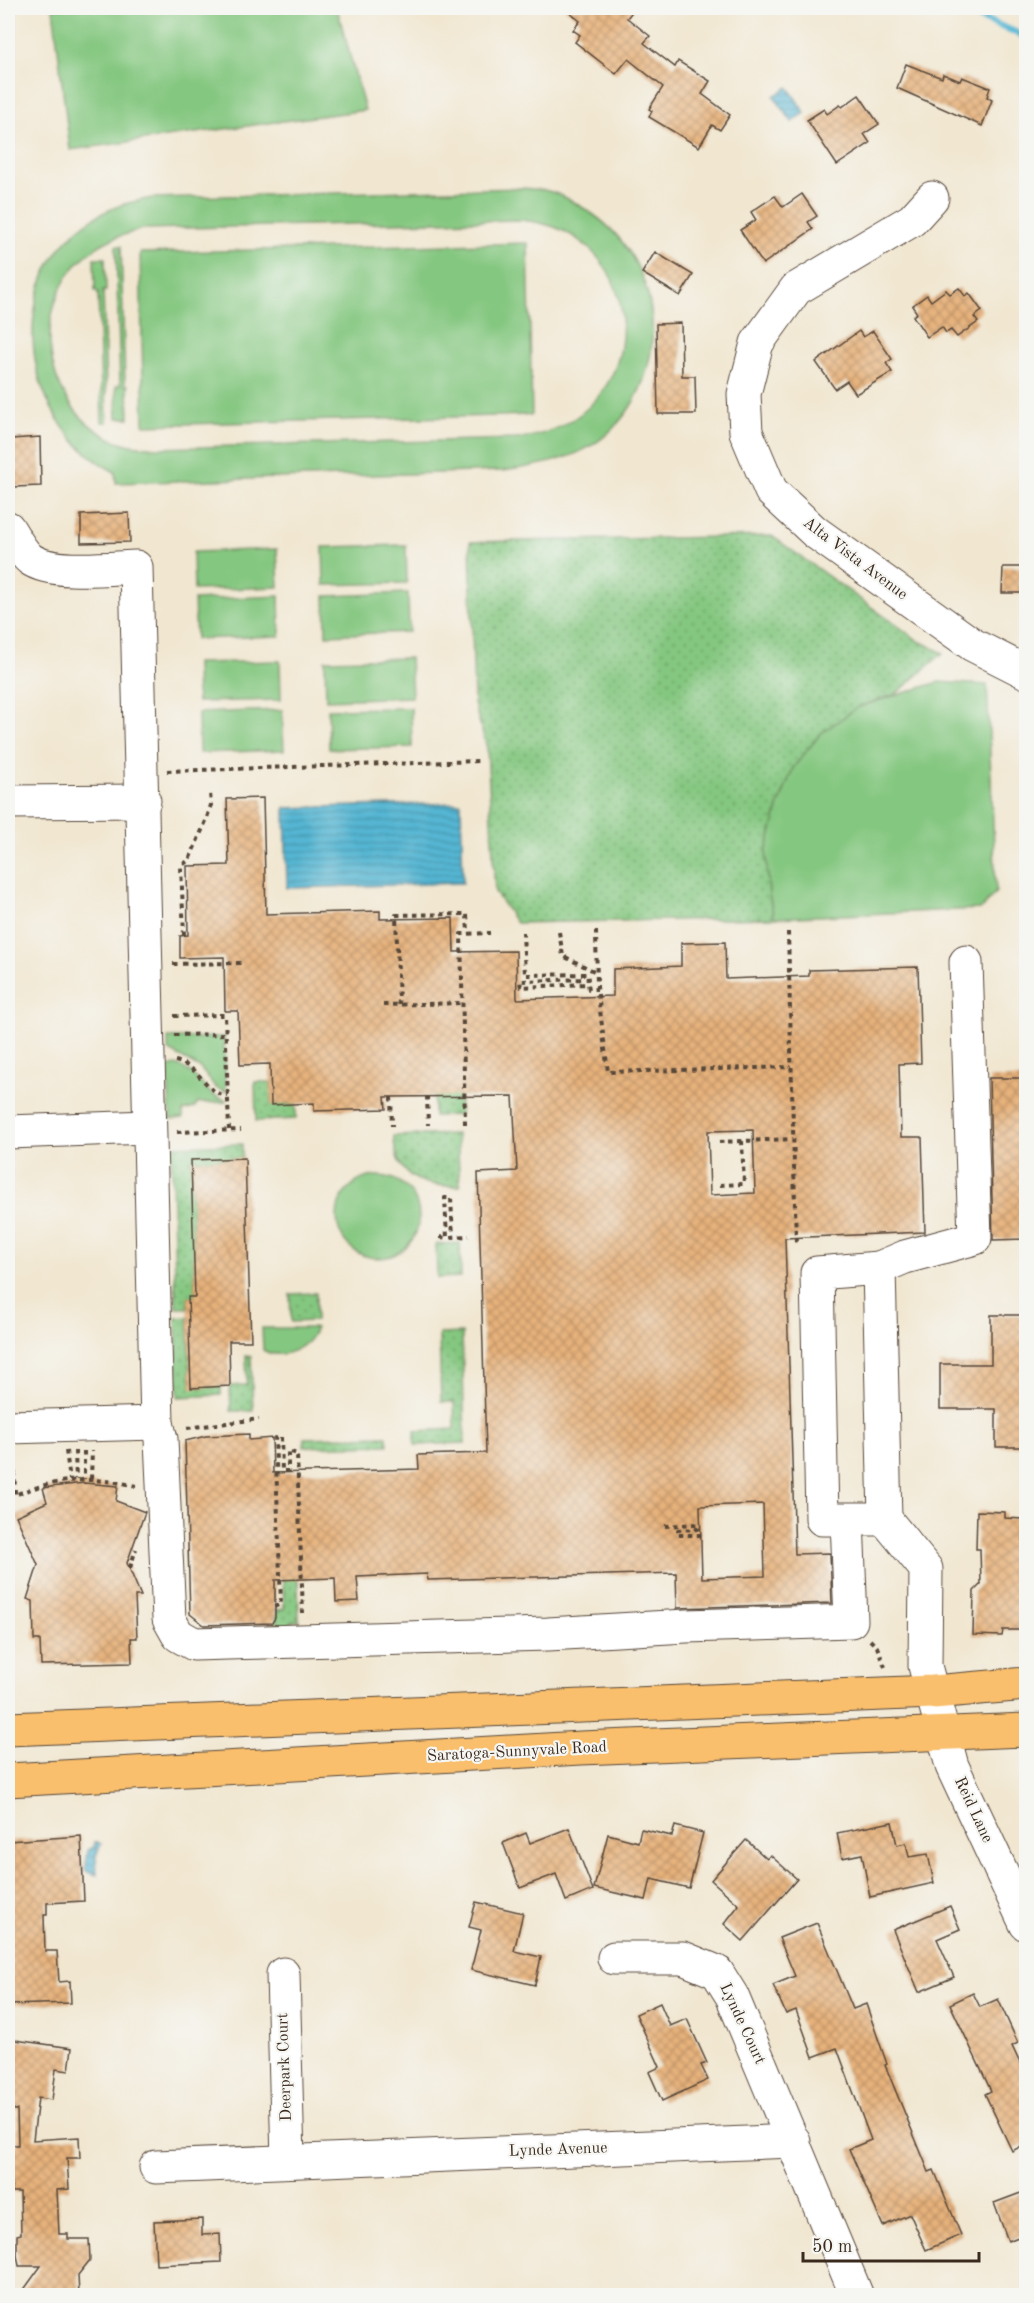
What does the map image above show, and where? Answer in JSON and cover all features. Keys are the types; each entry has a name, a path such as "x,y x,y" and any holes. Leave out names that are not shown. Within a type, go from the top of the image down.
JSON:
{"main road":[{"path":"8,1729 933,1692 1026,1684"},
{"name":"Saratoga-Sunnyvale Road","path":"8,1780 581,1748 1026,1730"}],"street":[{"name":"Alta Vista Avenue","path":"932,198 912,220 796,289 758,343 744,394 747,432 771,491 815,532 973,645 1026,672"},
{"path":"8,528 30,559 54,567 85,570 136,567 158,1130 167,1426 161,1439 168,1618 178,1635 194,1644 548,1634 851,1621 847,1519"},
{"path":"8,802 144,801"},
{"path":"879,1268 885,1519 822,1520 817,1273 879,1268 905,1257 975,1238 966,962"},
{"path":"8,1132 158,1130"},
{"path":"11,1438 167,1426"},
{"name":"Reid Lane","path":"885,1519 926,1569 924,1657 952,1766 1026,1924"},
{"name":"Lynde Court","path":"614,1958 683,1958 717,1972 732,1996 794,2142"},
{"name":"Deerpark Court","path":"283,1974 288,2160"},
{"path":"794,2142 857,2295"},
{"name":"Lynde Avenue","path":"156,2167 288,2160 794,2142"}],"path":[{"path":"158,771 480,761"},
{"path":"184,935 181,866 189,860 206,820 211,805 210,793"},
{"path":"399,1005 396,915 467,914 468,933"},
{"path":"596,931 597,989 608,1072 791,1067"},
{"path":"523,932 525,975 587,974 588,979 520,981 521,987 588,984 589,989 597,989"},
{"path":"560,932 563,956 597,973"},
{"path":"788,932 796,1244"},
{"path":"465,1124 461,933 490,933"},
{"path":"164,964 242,963"},
{"path":"383,1005 463,1004"},
{"path":"164,1016 225,1015 229,1130"},
{"path":"164,1036 226,1034"},
{"path":"165,1059 182,1062 199,1072 211,1088 228,1096"},
{"path":"427,1096 428,1125"},
{"path":"391,1097 392,1126"},
{"path":"158,1130 241,1130"},
{"path":"719,1142 793,1139"},
{"path":"720,1185 744,1184 742,1141"},
{"path":"440,1238 447,1238 445,1198 451,1198 453,1237 469,1236"},
{"path":"167,1426 259,1419"},
{"path":"274,1607 281,1604 275,1434"},
{"path":"281,1437 282,1471 288,1471 288,1451 297,1454 304,1640"},
{"path":"11,1438 15,1495 37,1486 76,1479 91,1479 142,1488 142,1478"},
{"path":"75,1447 76,1479"},
{"path":"84,1447 84,1479"},
{"path":"91,1479 92,1447"},
{"path":"65,1448 70,1480"},
{"path":"665,1526 698,1524 698,1529 678,1530 678,1535 705,1535"}],"green space":[{"path":"53,8 337,8 365,110 70,150"},
{"path":"521,188 545,190 558,194 585,209 612,230 632,256 645,286 652,317 651,349 644,380 628,409 606,435 571,456 530,467 503,471 116,483 115,472 77,444 51,407 36,365 34,320 43,278 66,241 103,213 153,198","holes":["519,220 564,231 596,256 616,289 622,326 616,365 596,399 563,425 516,439 157,448 134,445 112,439 87,423 69,401 56,376 50,348 51,320 59,292 74,268 96,248 113,239 143,229"]},
{"path":"528,243 532,415 144,425 140,253"},
{"path":"116,246 121,246 125,385 128,385 129,418 117,418 116,386 120,385"},
{"path":"94,258 105,258 106,291 103,291 107,422 102,422 98,292 95,291"},
{"path":"772,536 919,641 943,653 896,694 858,707 820,734 793,768 778,807 766,852 769,895 774,918 516,923 495,892 487,748 474,704 470,542"},
{"path":"406,545 407,583 324,585 323,547"},
{"path":"277,549 279,587 194,590 193,552"},
{"path":"408,593 409,632 326,635 325,596"},
{"path":"279,596 280,636 196,639 194,600"},
{"path":"410,658 412,697 326,700 325,660"},
{"path":"280,661 281,700 197,702 196,663"},
{"path":"939,682 987,685 996,892 981,909 774,918 769,895 766,852 778,807 793,768 820,734 858,707"},
{"path":"411,708 412,747 329,749 328,709"},
{"path":"282,710 284,750 199,753 198,713"},
{"path":"456,1011 460,1115 434,1116 434,1096"},
{"path":"224,1037 226,1092 216,1088 200,1068 168,1050 168,1038"},
{"path":"176,1065 191,1073 212,1094 226,1102 198,1103 194,1108 183,1111 183,1118 170,1119 168,1067"},
{"path":"255,1082 271,1082 271,1105 296,1104 296,1119 256,1121"},
{"path":"457,1134 460,1186 434,1185 423,1182 405,1171 399,1162 395,1151 394,1136"},
{"path":"242,1144 242,1158 191,1160 195,1297 188,1297 188,1308 176,1308 171,1146"},
{"path":"378,1176 394,1179 407,1188 416,1201 419,1217 416,1233 407,1246 394,1255 378,1258 362,1255 349,1246 340,1233 337,1217 340,1201 349,1188 362,1179"},
{"path":"460,1243 461,1277 437,1278 436,1244"},
{"path":"316,1293 316,1321 291,1322 290,1294"},
{"path":"188,1317 191,1387 221,1387 221,1395 178,1397 176,1318"},
{"path":"262,1328 316,1328 301,1347 278,1354 263,1350"},
{"path":"462,1333 465,1443 415,1445 415,1431 455,1429 454,1402 441,1402 439,1334"},
{"path":"246,1356 251,1356 253,1411 231,1411 230,1386 247,1385"},
{"path":"387,1436 388,1445 304,1447 305,1438"},
{"path":"295,1477 299,1621 294,1621 283,1631 276,1631 277,1610 284,1609 281,1521"}],"water":[{"path":"788,87 805,113 792,122 774,96"},
{"path":"461,803 463,883 287,888 285,808"},
{"path":"95,1842 101,1844 96,1856 97,1875 85,1871 88,1850 94,1847"}],"building":[{"path":"564,8 635,8 627,18 650,36 644,43 675,67 678,61 710,81 702,94 730,115 720,130 712,125 699,147 649,117 652,111 649,109 663,87 628,59 616,74 575,42 580,35 573,30 580,21"},
{"path":"906,64 942,78 943,74 960,81 962,77 990,88 987,97 992,100 982,126 897,88"},
{"path":"859,95 879,124 864,134 870,143 837,165 807,120 824,109 827,114 840,105 842,107"},
{"path":"802,194 817,216 808,222 813,229 763,264 740,230 756,220 751,212 775,196 783,207"},
{"path":"655,252 693,275 680,296 642,273"},
{"path":"959,288 965,296 969,293 982,311 974,317 978,322 957,337 951,330 946,333 942,327 927,337 913,316 917,313 912,306 927,295 931,301 946,290 950,294"},
{"path":"681,323 682,376 695,376 696,414 658,414 656,324"},
{"path":"859,331 863,337 873,331 892,359 886,363 892,372 856,394 847,381 835,389 816,362"},
{"path":"40,437 41,486 13,487 11,439"},
{"path":"129,513 130,542 81,543 81,515"},
{"path":"1003,567 1026,567 1026,593 1002,593"},
{"path":"263,798 266,914 380,911 380,919 453,918 454,952 516,951 517,999 613,996 613,969 681,966 681,943 725,942 726,979 809,976 809,970 918,967 921,1063 899,1064 901,1137 922,1137 925,1232 785,1238 795,1554 830,1553 832,1603 677,1608 676,1573 428,1580 427,1574 357,1577 359,1601 336,1602 335,1578 275,1580 275,1618 272,1623 204,1625 190,1614 185,1441 206,1436 249,1434 249,1440 272,1438 273,1473 419,1469 418,1455 486,1453 478,1173 517,1171 513,1096 385,1097 386,1109 314,1111 314,1103 271,1105 270,1064 240,1065 238,1011 225,1011 224,957 180,958 180,936 188,935 187,866 229,865 227,799","holes":["753,1130 755,1193 710,1195 708,1131","763,1504 765,1576 702,1578 700,1506"]},
{"path":"989,1078 1025,1078 1026,1239 993,1240"},
{"path":"245,1158 251,1341 229,1341 230,1386 191,1388 188,1297 195,1297 191,1160"},
{"path":"991,1315 1025,1315 1024,1447 996,1447 996,1409 940,1409 940,1364 991,1364"},
{"path":"84,1483 118,1486 116,1501 145,1512 127,1563 141,1596 135,1596 137,1638 131,1638 132,1663 41,1665 40,1640 34,1640 33,1601 27,1599 38,1565 16,1516 47,1502 43,1488"},
{"path":"977,1511 1005,1512 1005,1518 1024,1519 1021,1630 1003,1630 1002,1636 973,1635 974,1591 981,1584 980,1549 976,1549"},
{"path":"892,1822 897,1845 906,1843 909,1857 928,1854 934,1883 870,1897 862,1854 842,1858 837,1833"},
{"path":"675,1826 703,1833 689,1888 651,1879 646,1900 594,1888 608,1834 638,1842 641,1829 672,1836"},
{"path":"569,1828 593,1890 566,1901 556,1874 520,1888 503,1843 526,1833 530,1843"},
{"path":"81,1836 84,1901 47,1903 47,1915 44,1915 45,1951 57,1951 59,1982 70,1981 71,2003 8,2005 8,1841"},
{"path":"746,1840 767,1859 770,1855 797,1879 743,1941 724,1924 739,1905 711,1880"},
{"path":"476,1902 523,1913 514,1951 541,1957 535,1985 471,1970 481,1930 469,1927"},
{"path":"950,1906 960,1929 937,1939 954,1977 919,1992 893,1930"},
{"path":"817,1923 853,2009 866,2004 887,2064 885,2065 929,2172 934,2170 961,2235 926,2250 910,2214 883,2226 849,2149 871,2140 837,2048 813,2057 796,2010 786,2014 773,1985 795,1976 779,1938"},
{"path":"973,1993 980,2007 998,1999 1018,2043 1012,2046 1026,2076 1026,2144 1012,2151 985,2094 991,2091 950,2004"},
{"path":"660,2003 670,2026 687,2019 707,2063 701,2065 708,2080 662,2101 649,2072 660,2067 636,2014"},
{"path":"8,2039 72,2048 69,2071 56,2069 52,2100 38,2098 33,2140 79,2137 80,2158 67,2158 69,2189 57,2190 59,2234 68,2234 68,2239 89,2239 90,2260 78,2275 79,2295 20,2295 41,2266 19,2266 17,2255 17,2235 21,2234 20,2192 12,2192 10,2169 8,2169 8,2145 18,2145 17,2110 8,2109"},
{"path":"1026,2191 1026,2234 1008,2241 994,2203"},
{"path":"202,2219 202,2235 220,2234 221,2262 156,2265 154,2221"}],"waterway":[{"path":"958,8 1026,37"}]}
